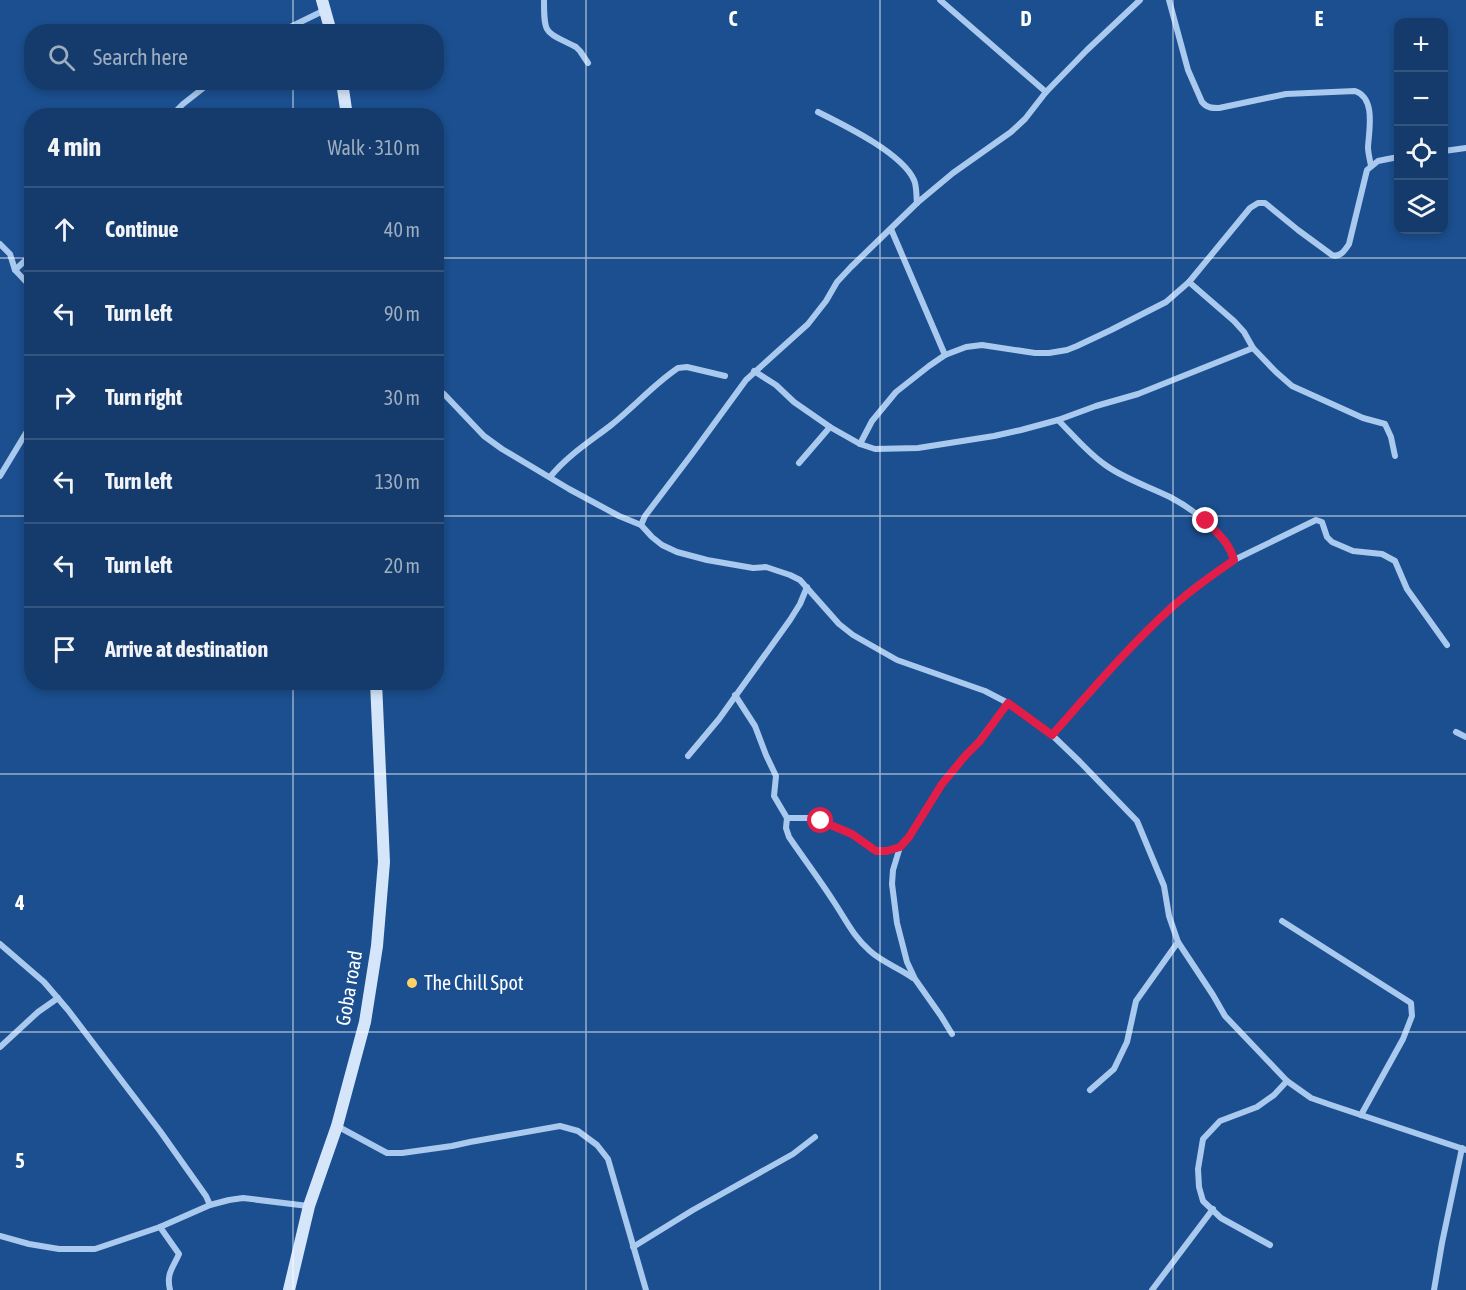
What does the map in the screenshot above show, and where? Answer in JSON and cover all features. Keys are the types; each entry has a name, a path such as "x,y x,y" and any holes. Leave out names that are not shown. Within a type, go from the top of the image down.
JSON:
{"main road":[{"path":"323,5 329,24"},
{"path":"343,90 346,108"},
{"name":"Goba road","path":"289,1290 309,1206 337,1126 365,1022 377,946 384,862 376,690"}],"street":[{"path":"544,0 544,24 548,32 576,47 588,63"},
{"path":"940,0 1046,92"},
{"path":"641,525 645,516 746,380 808,324 837,282 851,267 917,203 953,173 1011,132 1087,50 1140,0"},
{"path":"1169,0 1188,70 1205,105 1219,108 1286,94 1359,92 1365,96 1369,109 1368,150 1371,166"},
{"path":"293,24 323,5"},
{"path":"179,108 201,90"},
{"path":"818,112 857,132 903,165 915,182 917,203"},
{"path":"1448,150 1466,148"},
{"path":"860,444 872,421 896,392 945,355 966,347 982,345 1035,353 1067,350 1166,302 1190,282 1250,208 1261,203 1265,203 1332,255 1344,252 1349,244 1358,212 1365,176 1377,161 1394,158"},
{"path":"891,229 945,355"},
{"path":"0,244 10,254 15,270 24,280"},
{"path":"15,270 24,262"},
{"path":"1190,282 1234,321 1244,332 1253,348 1292,386 1363,418 1384,423 1389,432 1395,456"},
{"path":"754,371 830,427 860,444 875,449 918,448 1003,434 1058,420 1138,394 1253,348"},
{"path":"549,477 574,453 678,368 687,367 725,376"},
{"path":"444,394 484,436 568,489 610,512 641,525 662,545 676,552 707,560 753,568 766,567 800,580 839,624 853,635 897,660 985,691 1008,703 1052,735 1131,813 1141,828 1164,886 1169,916 1178,942 1225,1016 1287,1081 1311,1098 1464,1149 1442,1243 1434,1290"},
{"path":"1058,420 1105,465 1190,508 1226,542 1234,560"},
{"path":"799,463 830,427"},
{"path":"0,476 24,436"},
{"path":"1052,735 1120,659 1170,608 1194,588 1234,560 1318,520 1322,522 1327,537 1332,542 1353,551 1382,554 1395,561 1407,589 1447,645"},
{"path":"688,756 719,719 790,620 807,587"},
{"path":"735,695 755,726 765,755 776,776 774,796 787,818 786,828 789,837 834,902 848,927 872,953 915,979"},
{"path":"952,1034 915,979 903,952 892,884 893,870 900,847 909,837 942,784 980,741 1008,703"},
{"path":"1456,732 1466,737"},
{"path":"787,818 812,818 852,834 876,851 887,851 900,847"},
{"path":"1282,921 1411,1003 1412,1016 1403,1039 1361,1115"},
{"path":"1090,1090 1114,1069 1127,1042 1136,1001 1178,942"},
{"path":"0,944 44,982 58,998 160,1131 210,1205"},
{"path":"0,1047 38,1011 58,998"},
{"path":"1270,1245 1221,1218 1203,1201 1198,1169 1203,1139 1220,1121 1257,1107 1274,1095 1287,1081"},
{"path":"337,1126 387,1153 452,1146 560,1126 578,1131 597,1145 608,1159 646,1290"},
{"path":"633,1247 693,1210 793,1154 815,1137"},
{"path":"0,1236 59,1250 95,1249 160,1227 210,1205 229,1200 243,1198 309,1206"},
{"path":"1152,1290 1213,1209"},
{"path":"160,1227 179,1254 170,1270 168,1278 170,1290"}],"place":[{"name":"The Chill Spot","path":"412,983"}],"route":[{"path":"821,821 852,834 876,851 887,851 900,847 930,806 942,784 980,741 1008,703 1052,735 1120,659 1170,608 1234,560 1226,542 1206,521"}]}
